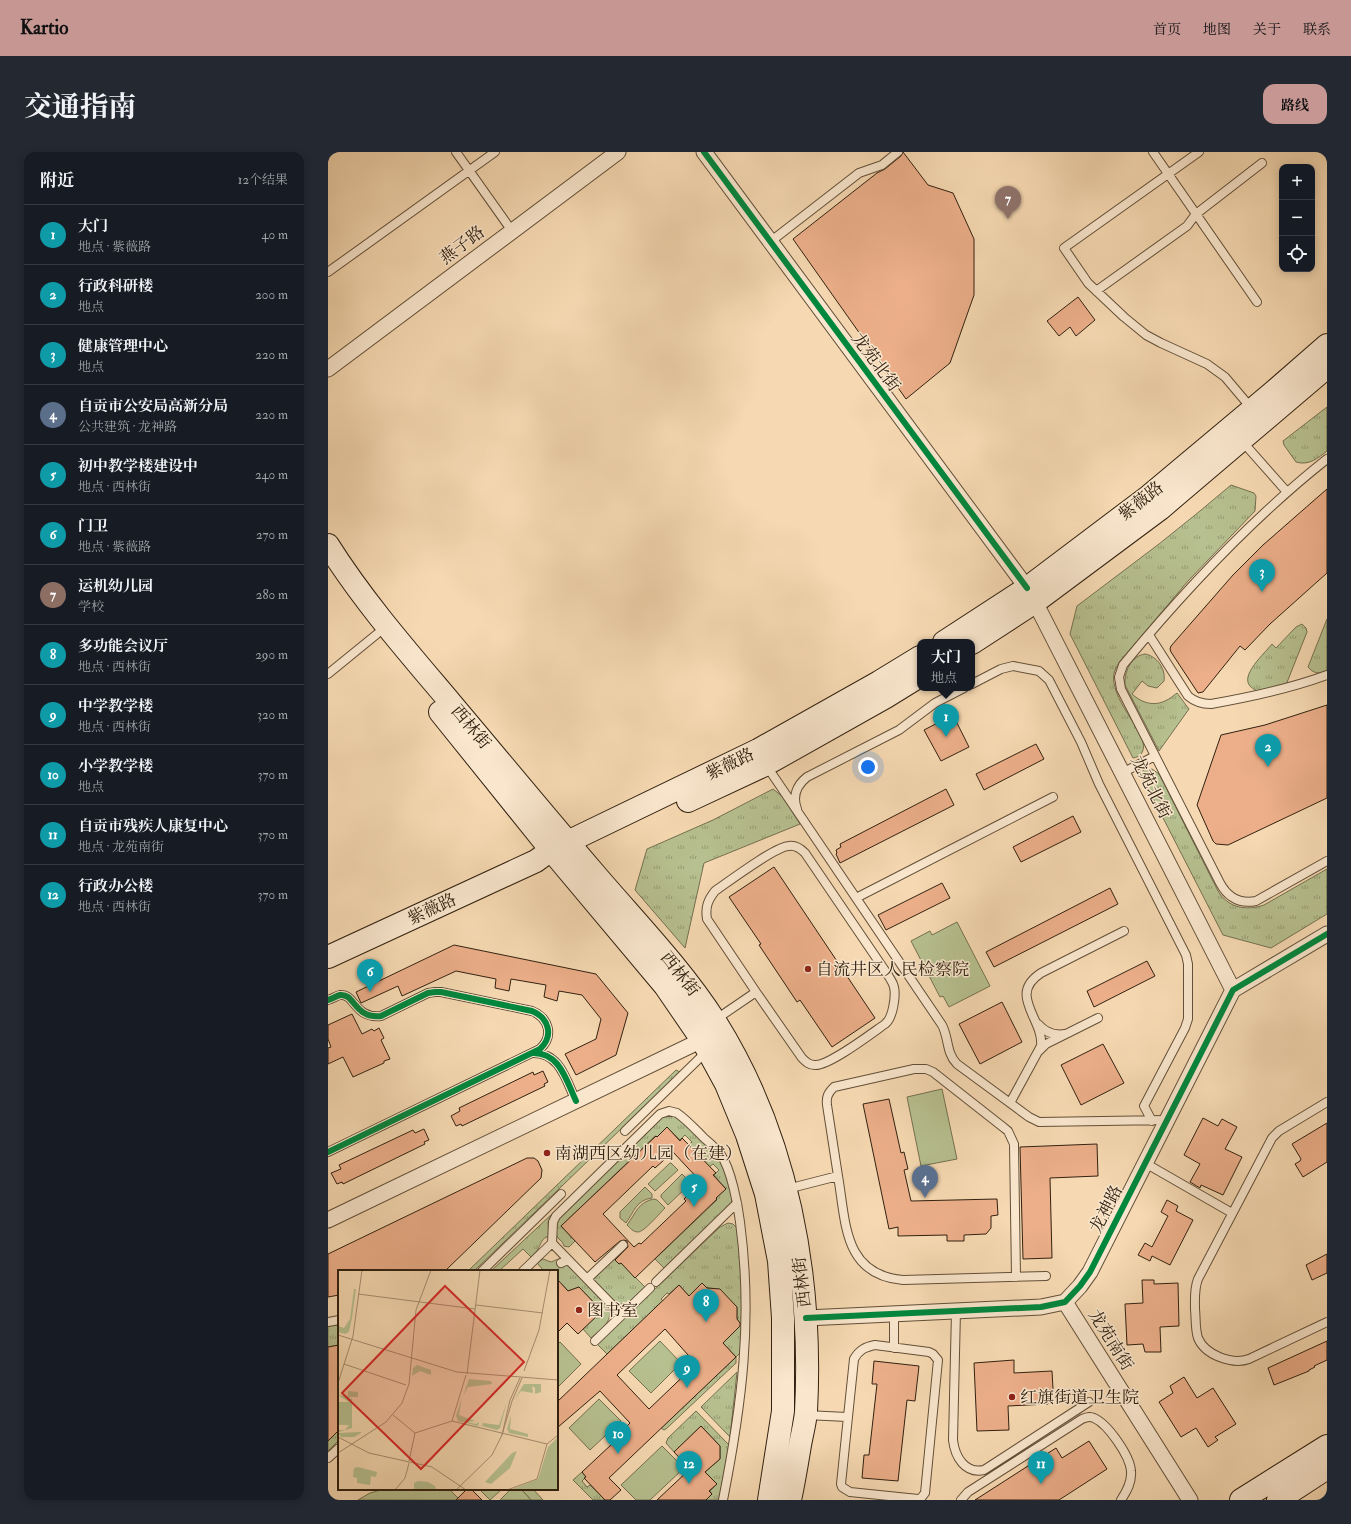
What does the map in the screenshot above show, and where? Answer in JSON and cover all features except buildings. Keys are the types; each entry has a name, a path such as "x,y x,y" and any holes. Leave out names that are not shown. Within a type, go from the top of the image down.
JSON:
{"main road":[{"name":"紫薇路","path":"975,641 1327,345"},
{"name":"紫薇路","path":"950,639 1031,595 1160,508 1322,373"},
{"name":"西林街","path":"328,545 344,570 559,854 680,972 715,1020 745,1072 767,1128 786,1189 800,1257 806,1318 806,1415 790,1500"},
{"name":"西林街","path":"328,570 377,634 559,854 665,986 705,1045 726,1084 747,1135 766,1194 779,1261 783,1318 783,1411 769,1500"},
{"name":"紫薇路","path":"559,854 758,750 917,659"},
{"name":"紫薇路","path":"328,958 559,854 765,765 917,678"},
{"path":"1241,1500 1327,1446"},
{"path":"1278,1500 1327,1468"}],"street":[{"name":"燕子路","path":"328,369 618,152"},
{"name":"龙苑北街","path":"704,152 1031,595 1233,990"},
{"path":"1233,990 1327,934"},
{"name":"龙神路","path":"1065,1302 1080,1286 1090,1272 1145,1163 1159,1120 1233,990"},
{"path":"328,1220 576,1101 705,1045"},
{"path":"806,1318 1041,1307 1065,1302"},
{"name":"龙苑南街","path":"1065,1302 1190,1500"}],"lane":[{"path":"456,152 512,232"},
{"path":"328,272 495,152"},
{"path":"770,242 859,173 882,165 898,152"},
{"path":"1153,152 1257,302"},
{"path":"1199,152 1064,248 1088,283 1146,335 1207,364 1225,377 1252,409"},
{"path":"1096,291 1187,226 1196,214 1262,163"},
{"path":"1241,440 1286,492"},
{"path":"1327,459 1286,492 1217,558 1124,665 1119,677 1121,689 1226,893 1243,902 1256,901 1327,861"},
{"path":"328,674 377,634"},
{"path":"1149,635 1188,696 1193,700 1205,704 1262,695 1327,675"},
{"path":"975,682 1001,669 1013,666 1039,671 1049,680 1081,742 1099,784 1186,955 1188,964 1188,1019 1185,1028 1144,1106 1159,1120"},
{"path":"798,813 796,806 796,793 798,786 807,777 899,730 935,703 958,691"},
{"path":"1122,773 1155,756"},
{"path":"765,765 942,1025 946,1032 948,1050 953,1060 960,1067 1034,1120 1045,1123 1159,1120"},
{"path":"856,898 1053,797"},
{"path":"790,845 801,849 805,854 888,975 894,991 892,1015 888,1022 873,1033 829,1062 816,1066 809,1064 802,1058 756,992 707,919 706,910 710,898 715,891 776,850 790,845"},
{"path":"1010,1103 1038,1052 1042,1038 1037,1023 1028,1006 1027,1000 1028,989 1037,975 1124,931"},
{"path":"328,1000 339,995 348,997 360,1011 373,1017 381,1016 428,993 441,992 538,1013 546,1021 550,1046 576,1101"},
{"path":"715,1020 756,992"},
{"path":"1038,1052 1046,1044 1098,1018"},
{"path":"1037,1023 1044,1030 1052,1033 1070,1033"},
{"path":"328,1152 532,1053 543,1046 548,1036"},
{"path":"625,1131 705,1045"},
{"path":"532,1053 545,1054 557,1062"},
{"path":"1016,1277 1014,1144 1012,1136 1003,1127 933,1072 926,1069 914,1069 834,1087 829,1091 826,1098 848,1235 853,1250 860,1261 882,1277 903,1280 1016,1277 1046,1276"},
{"path":"1327,1102 1279,1131 1272,1138 1196,1283 1194,1292 1196,1331 1201,1344 1211,1352 1227,1360 1240,1361 1248,1359 1327,1322"},
{"path":"622,1315 587,1279 565,1262 552,1243 553,1222 556,1216 660,1114 674,1111 721,1155 737,1203 745,1268 746,1340 739,1417 723,1500"},
{"path":"1145,1163 1232,1213"},
{"path":"786,1189 838,1176"},
{"path":"483,1270 561,1194"},
{"path":"594,1341 737,1203"},
{"path":"524,1270 552,1243"},
{"path":"587,1279 623,1245"},
{"path":"956,1311 953,1440 954,1449 957,1456 966,1467 978,1471 984,1470 1089,1402"},
{"path":"894,1314 894,1348"},
{"path":"328,1322 338,1320"},
{"path":"875,1345 929,1352 933,1354 938,1360 925,1493 921,1498 918,1499 850,1492 842,1487 840,1478 847,1418 853,1365 857,1354 868,1346 875,1345"},
{"path":"806,1415 847,1418"},
{"path":"961,1500 968,1492 1082,1419 1093,1417 1106,1427 1126,1456 1129,1463 1131,1470 1130,1486 1121,1500"},
{"path":"328,1458 338,1449"}],"green space":[{"path":"1327,407 1327,451 1317,459 1309,462 1296,462 1284,445 1283,441"},
{"path":"1231,485 1254,493 1256,496 1255,511 1188,581 1121,660 1115,671 1114,680 1119,699 1143,742 1142,753 1133,758 1070,634 1077,606 1159,544"},
{"path":"1327,619 1327,671 1317,673 1308,667"},
{"path":"1302,624 1306,628 1307,632 1286,685 1264,691 1258,691 1252,688 1248,681 1248,676 1255,664 1272,644 1276,648 1296,627"},
{"path":"1145,654 1153,657 1160,664 1164,672 1164,681 1157,688 1148,686 1142,681 1132,694 1144,702 1153,704 1162,702 1177,693 1189,709 1159,751 1125,685 1129,665 1140,655"},
{"path":"1152,769 1159,774 1222,897 1238,907 1257,907 1264,905 1327,869 1327,914 1271,948 1223,935 1140,773 1144,770"},
{"path":"773,789 783,797 800,824 704,863 685,948 635,890 647,849 713,820"},
{"path":"957,922 990,986 949,1007 943,996 940,997 911,941 930,931 932,935"},
{"path":"676,1070 680,1072 475,1270 469,1270"},
{"path":"942,1089 957,1159 921,1166 907,1097"},
{"path":"672,1114 721,1158 733,1198 730,1205 664,1268 655,1259 717,1200 716,1198 726,1189 714,1175 719,1170 713,1164 709,1167 688,1145 692,1142 685,1135 680,1140 667,1127 657,1137 655,1136 561,1226 575,1241 569,1247 564,1246 556,1234 559,1219 664,1116"},
{"path":"670,1163 678,1170 655,1191 648,1184"},
{"path":"682,1174 691,1183 668,1205 661,1195"},
{"path":"645,1187 652,1194 652,1198 642,1201 626,1223 620,1218 620,1212"},
{"path":"654,1199 665,1208 644,1229 638,1232 633,1231 627,1225 635,1212 641,1205"},
{"path":"553,1213 548,1222 549,1236 543,1240 531,1257 523,1249 500,1270 492,1270"},
{"path":"728,1223 733,1224 737,1228 741,1258 744,1349 736,1357 723,1343 741,1324 737,1319 737,1307 719,1289 707,1288 688,1297 689,1296 679,1285 669,1294 667,1293 661,1299 663,1301 607,1354 597,1344 720,1227"},
{"path":"561,1258 609,1308 610,1313 608,1321 591,1338 583,1329 602,1311 579,1287 568,1291 562,1284 558,1288 558,1270 543,1270 537,1263 543,1259 551,1262"},
{"path":"614,1259 619,1264 621,1263 645,1287 627,1304 622,1304 612,1300 592,1279"},
{"path":"338,1325 338,1345 328,1347 328,1326"},
{"path":"660,1341 681,1363 651,1393 629,1371"},
{"path":"560,1342 581,1364 558,1387 558,1344"},
{"path":"736,1357 736,1363 666,1429 664,1430 661,1428"},
{"path":"737,1372 730,1437 701,1407"},
{"path":"599,1399 621,1421 590,1450 569,1428"},
{"path":"696,1411 729,1445 719,1500 706,1500 712,1494 710,1491 717,1484 705,1472 720,1459 720,1446 701,1426 674,1452 666,1443 668,1438"},
{"path":"338,1431 338,1441 328,1451 328,1439"},
{"path":"662,1446 684,1468 650,1500 636,1500 621,1485"},
{"path":"582,1472 586,1477 582,1481 587,1487 590,1485 605,1500 593,1500 573,1480"},
{"path":"380,1490 450,1490 460,1500 358,1500 370,1493"},
{"path":"480,1490 501,1490 490,1500"},
{"path":"510,1490 522,1490 531,1500 500,1500"},
{"path":"522,1490 534,1490 543,1500 531,1500"}],"cycle path":[{"path":"704,152 1027,588"},
{"path":"806,1318 1041,1307 1065,1302 1080,1286 1090,1272 1233,990 1327,934"},
{"path":"328,1000 340,995 345,995 365,1014 381,1016 428,993 441,992 532,1011 542,1018 548,1028 547,1039 540,1049 328,1152"},
{"path":"532,1053 542,1054 556,1062 565,1076 576,1101"}],"place":[{"name":"运机幼儿园","path":"1008,219"},
{"name":"健康管理中心","path":"1262,592"},
{"name":"大门","path":"946,737"},
{"name":"行政科研楼","path":"1268,767"},
{"name":"自流井区人民检察院","path":"808,969"},
{"name":"门卫","path":"370,992"},
{"name":"南湖西区幼儿园（在建）","path":"547,1153"},
{"name":"自贡市公安局高新分局","path":"925,1198"},
{"name":"初中教学楼建设中","path":"694,1207"},
{"name":"图书室","path":"579,1310"},
{"name":"多功能会议厅","path":"706,1322"},
{"name":"中学教学楼","path":"687,1388"},
{"name":"红旗街道卫生院","path":"1012,1397"},
{"name":"小学教学楼","path":"618,1454"},
{"name":"行政办公楼","path":"689,1484"},
{"name":"自贡市残疾人康复中心","path":"1041,1484"}]}
